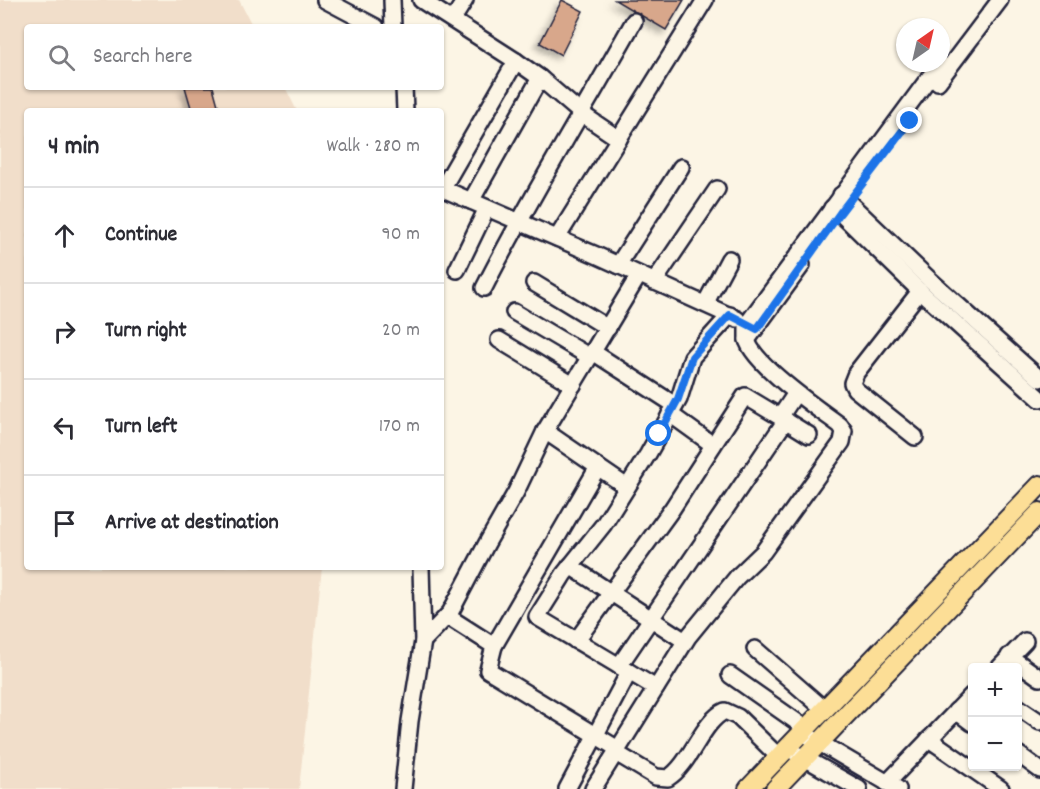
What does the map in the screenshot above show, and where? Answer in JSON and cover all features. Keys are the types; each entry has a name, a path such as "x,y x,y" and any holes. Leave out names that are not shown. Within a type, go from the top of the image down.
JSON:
{"main road":[{"path":"775,789 804,758 809,735 825,710 1040,485"},
{"path":"748,789 783,753 809,735 1040,512"}],"street":[{"path":"325,0 370,24"},
{"path":"392,0 393,24"},
{"path":"421,0 540,78 582,114 619,139"},
{"path":"453,19 465,0"},
{"path":"556,238 705,0"},
{"path":"950,49 988,0"},
{"path":"840,205 1000,0"},
{"path":"484,288 517,221 582,114 634,21"},
{"path":"444,184 516,62"},
{"path":"751,331 933,72"},
{"path":"471,201 540,78"},
{"path":"404,90 405,108"},
{"path":"618,265 681,166"},
{"path":"654,282 717,189"},
{"path":"444,190 730,315 751,331 763,361 796,393 840,425 844,431 842,442 763,552 737,577 685,641 593,789"},
{"path":"840,205 920,291 1040,399"},
{"path":"840,205 930,280 1040,379"},
{"path":"457,270 487,208"},
{"path":"705,304 729,259"},
{"path":"423,641 447,616 516,492 545,431 639,275"},
{"path":"534,283 608,328"},
{"path":"915,437 855,389 852,383 856,373 920,291"},
{"path":"514,312 591,355 672,410 713,445"},
{"path":"656,688 537,617 570,566 604,524 627,487 672,410 692,357 730,315"},
{"path":"499,340 573,385"},
{"path":"567,789 595,735 624,669 651,619 783,418 796,393"},
{"path":"576,641 610,591 672,509 746,396 809,435"},
{"path":"545,431 627,487"},
{"path":"598,467 494,645 488,670 595,735 656,777 668,778 680,768 716,717 725,711 738,717 783,753 804,758 859,789"},
{"path":"570,566 685,641"},
{"path":"403,789 410,721 423,641 421,570"},
{"path":"447,616 494,645"},
{"path":"1025,641 1004,662 1040,678"},
{"path":"755,649 825,710"},
{"path":"730,675 809,735 892,786 929,739 968,699"},
{"path":"1022,710 1040,722"},
{"path":"956,711 968,720"},
{"path":"929,739 1000,789"},
{"path":"1022,757 1040,770"}],"shaded area":[{"path":"0,0 239,0 251,24 24,24 24,90 286,90 296,108 24,108 24,570 322,570 299,789 0,789"}],"building":[{"path":"562,0 583,11 561,55 540,43"},
{"path":"615,0 684,0 666,30"},
{"path":"186,90 214,90 219,108 191,108"}],"route":[{"path":"659,434 678,399 692,357 730,315 757,329 840,213 910,121"}]}
